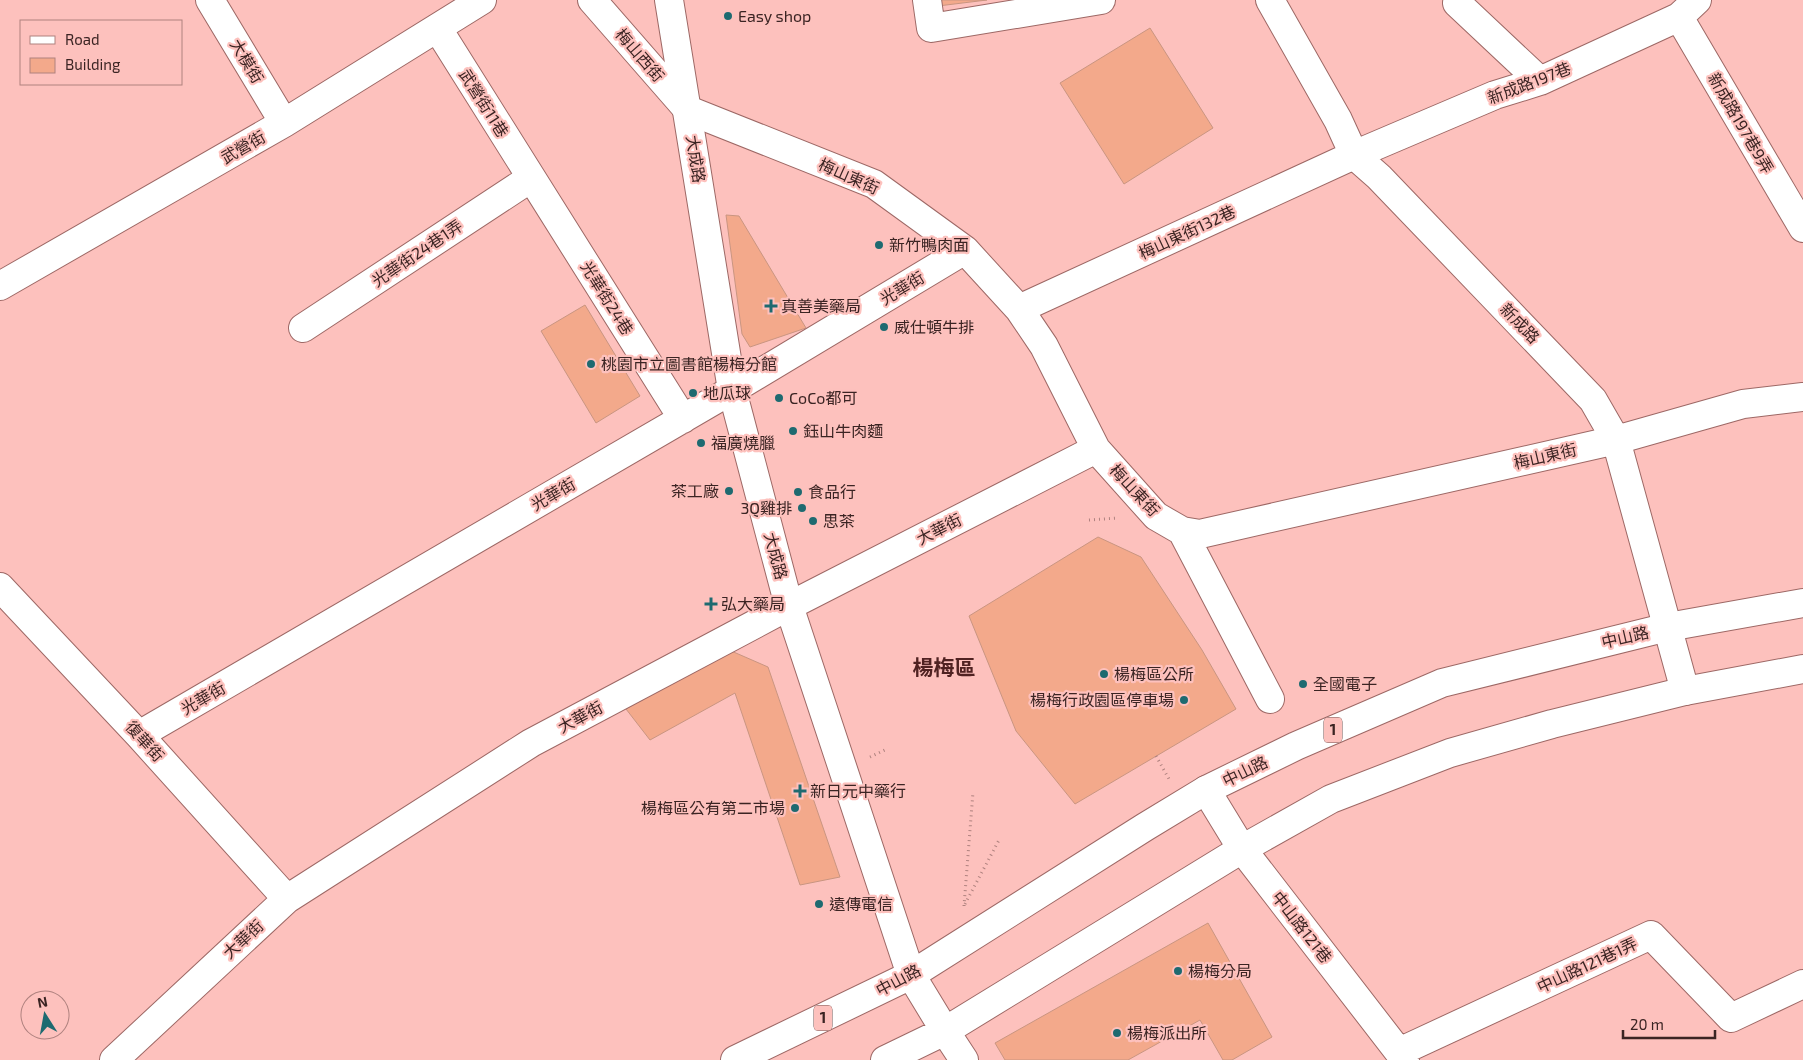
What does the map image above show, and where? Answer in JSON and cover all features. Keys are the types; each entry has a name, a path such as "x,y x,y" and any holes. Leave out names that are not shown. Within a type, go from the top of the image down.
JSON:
{"street":[{"name":"大模街","path":"210,0 284,123"},
{"name":"武營街","path":"0,286 284,123 482,0"},
{"name":"梅山西街","path":"592,0 688,110"},
{"name":"大成路","path":"669,0 732,390 789,606 911,975 964,1060"},
{"path":"927,0 931,28 1101,0"},
{"name":"新成路","path":"1270,0 1338,120 1354,155 1379,177 1593,400 1616,440 1684,691"},
{"path":"1459,0 1457,3 1540,81"},
{"name":"新成路197巷","path":"1354,155 1495,95 1540,81 1688,8"},
{"name":"新成路197巷9弄","path":"1688,8 1803,228"},
{"name":"武營街11巷","path":"438,29 531,178"},
{"name":"梅山東街","path":"688,110 874,184 965,250 1019,309 1044,346 1096,449 1156,516 1182,531 1200,534 1616,440 1744,404 1803,397"},
{"name":"梅山東街132巷","path":"1019,309 1354,155"},
{"name":"光華街24巷1弄","path":"304,328 531,178"},
{"name":"光華街24巷","path":"531,178 683,419"},
{"name":"光華街","path":"139,734 683,419 965,250"},
{"name":"大華街","path":"114,1060 287,899 531,743 789,606 1096,449"},
{"path":"1182,531 1270,699"},
{"name":"復華街","path":"0,587 139,734 287,899"},
{"name":"中山路","path":"735,1060 911,975 1206,790 1296,746 1442,683 1668,627 1803,603"},
{"path":"884,1060 945,1031 1242,849 1331,799 1450,753 1552,724 1684,691 1803,669"},
{"name":"中山路121巷","path":"1206,790 1242,849 1402,1056"},
{"name":"中山路121巷1弄","path":"1402,1056 1651,935 1731,1018 1803,984"}],"path":[{"path":"1156,756 1173,787"},
{"path":"973,792 964,907 1000,840"}],"building":[{"path":"938,0 987,0 938,6"},
{"path":"1150,28 1213,128 1124,184 1060,83"},
{"path":"726,215 739,216 806,328 750,347 742,334"},
{"name":"桃園市立圖書館楊梅分館","path":"585,305 640,396 596,423 541,331"},
{"name":"楊梅區公所","path":"1098,537 1141,557 1202,650 1236,709 1075,804 1016,731 969,616"},
{"name":"楊梅區公有第二市場","path":"729,650 768,667 840,877 800,885 735,693 650,740 626,709"},
{"name":"楊梅分局","path":"1208,923 1272,1037 1232,1060 1223,1060 1200,1020 1128,1060 1005,1060 995,1043"}],"place":[{"name":"Easy shop","path":"728,16"},
{"name":"新竹鴨肉面","path":"879,245"},
{"name":"真善美藥局","path":"771,306"},
{"name":"威仕頓牛排","path":"884,327"},
{"name":"桃園市立圖書館楊梅分館","path":"591,364"},
{"name":"地瓜球","path":"693,393"},
{"name":"CoCo都可","path":"779,398"},
{"name":"鈺山牛肉麵","path":"793,431"},
{"name":"福廣燒臘","path":"701,443"},
{"name":"茶工廠","path":"729,491"},
{"name":"食品行","path":"798,492"},
{"name":"3Q雞排","path":"802,508"},
{"name":"思茶","path":"813,521"},
{"name":"弘大藥局","path":"711,604"},
{"name":"楊梅區公所","path":"1104,674"},
{"name":"全國電子","path":"1303,684"},
{"name":"楊梅行政園區停車場","path":"1184,700"},
{"name":"新日元中藥行","path":"800,791"},
{"name":"楊梅區公有第二市場","path":"795,808"},
{"name":"遠傳電信","path":"819,904"},
{"name":"楊梅分局","path":"1178,971"},
{"name":"楊梅派出所","path":"1117,1033"}],"district":[{"name":"楊梅區","path":"944,668"}]}
